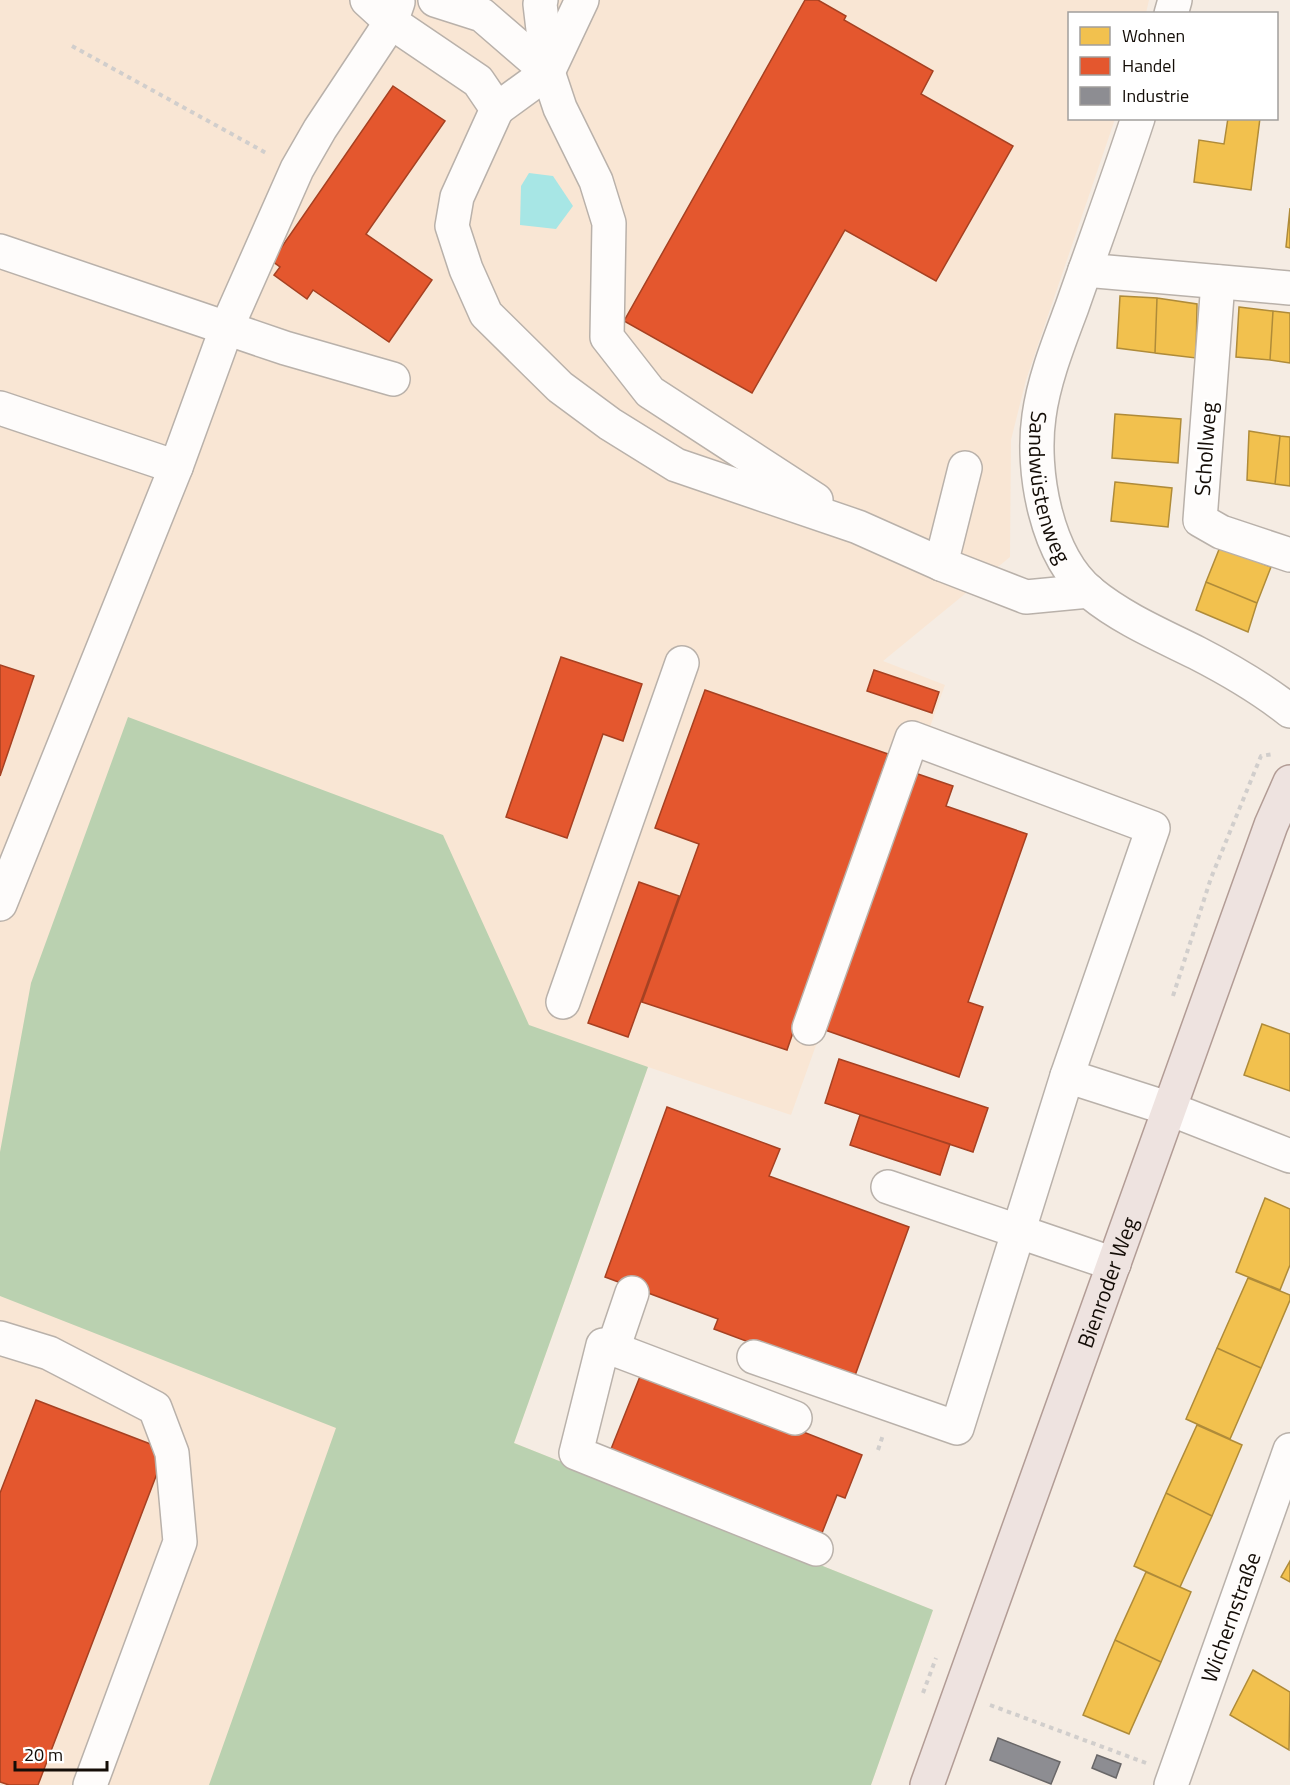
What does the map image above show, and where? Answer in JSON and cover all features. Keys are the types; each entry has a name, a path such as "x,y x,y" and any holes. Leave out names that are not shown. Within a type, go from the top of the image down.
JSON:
{"main road":[{"name":"Bienroder Weg","path":"927,1785 1277,808 1290,782"}],"street":[{"path":"367,0 395,11 478,81 496,110"},
{"path":"435,0 482,15 541,2 536,81"},
{"path":"582,0 536,81 496,110 457,197 452,226 466,269 486,314 560,387 610,424 676,465 858,527 940,564 1026,597 1089,591"},
{"path":"0,904 176,467 227,327 297,169 395,11"},
{"path":"482,15 560,108 596,181 609,223 606,338 650,392 858,527"},
{"path":"478,81 536,81"},
{"name":"Sandwüstenweg","path":"1137,120 1085,270 1039,414 1036,441 1047,519 1070,570 1089,591 1115,611 1238,674 1290,711"},
{"path":"0,251 285,348 393,379"},
{"path":"1085,270 1290,288"},
{"name":"Schollweg","path":"1218,282 1200,520 1221,532 1290,555"},
{"path":"0,408 176,467"},
{"path":"940,564 965,468"},
{"path":"562,1002 682,663"},
{"path":"754,1357 957,1428 1068,1076 1153,828 912,738 809,1028"},
{"path":"1068,1076 1170,1109 1290,1156"},
{"path":"888,1187 1114,1264"},
{"path":"613,1349 632,1293"},
{"path":"0,1338 48,1353 155,1408 172,1453 180,1542 90,1785"},
{"path":"795,1418 603,1345 576,1453 816,1549"},
{"name":"Wichernstraße","path":"1173,1780 1290,1450"}],"path":[{"path":"72,46 273,156"},
{"path":"984,1702 1173,1780"}],"shaded area":[{"path":"0,0 1149,0 1146,12 1068,12 1068,120 1115,120 1026,380 1011,440 1010,557 883,661 945,685 791,1115 648,1067 514,1443 933,1610 871,1785 0,1785"}],"green space":[{"path":"128,717 443,835 529,1025 648,1067 514,1443 933,1610 871,1785 209,1785 336,1428 0,1296 0,1152 31,983"}],"water":[{"path":"529,173 553,176 573,206 556,229 520,225 521,186"}],"building: Wohnen":[{"path":"1228,120 1260,120 1251,190 1194,182 1199,140 1224,144"},
{"path":"1290,208 1290,248 1286,247"},
{"path":"1120,296 1157,298 1155,353 1117,348"},
{"path":"1157,298 1197,304 1196,358 1155,353"},
{"path":"1239,307 1273,311 1270,360 1236,357"},
{"path":"1273,311 1290,313 1290,363 1270,360"},
{"path":"1115,414 1181,419 1178,463 1112,458"},
{"path":"1249,431 1280,436 1275,484 1247,480"},
{"path":"1280,436 1290,437 1290,486 1275,484"},
{"path":"1115,482 1172,488 1168,527 1111,521"},
{"path":"1220,547 1271,567 1257,603 1206,582"},
{"path":"1206,582 1257,603 1248,632 1196,610"},
{"path":"1262,1024 1290,1034 1290,1091 1244,1075"},
{"path":"1265,1198 1290,1209 1290,1265 1280,1290 1236,1272"},
{"path":"1248,1278 1290,1295 1290,1300 1261,1368 1217,1348"},
{"path":"1217,1348 1261,1368 1230,1439 1186,1419"},
{"path":"1197,1425 1242,1445 1212,1516 1166,1493"},
{"path":"1166,1493 1212,1516 1180,1587 1134,1566"},
{"path":"1290,1561 1290,1582 1281,1577"},
{"path":"1146,1572 1191,1592 1161,1662 1115,1640"},
{"path":"1115,1640 1161,1662 1129,1734 1083,1715"},
{"path":"1253,1670 1290,1692 1289,1750 1230,1715"}],"building: Handel":[{"path":"805,0 818,0 846,16 844,20 933,71 921,94 1013,146 936,281 845,230 752,393 624,321"},
{"path":"393,86 445,121 366,234 432,280 389,342 313,290 307,299 274,275 280,267 272,261"},
{"path":"561,657 642,684 623,741 603,734 567,838 506,817"},
{"path":"0,665 34,676 0,776"},
{"path":"874,670 939,692 932,713 867,691"},
{"path":"705,690 888,754 787,1050 642,1002 699,844 655,828"},
{"path":"915,773 953,786 946,806 1027,834 968,1002 983,1007 959,1077 825,1030"},
{"path":"639,882 679,896 628,1037 588,1023"},
{"path":"839,1059 988,1108 973,1152 825,1103"},
{"path":"667,1107 780,1149 769,1176 909,1227 853,1381 714,1329 718,1319 605,1277"},
{"path":"860,1115 950,1144 940,1175 850,1145"},
{"path":"643,1369 862,1455 845,1498 837,1495 820,1538 609,1454"},
{"path":"36,1400 166,1450 38,1785 9,1785 0,1782 0,1493"}],"building: Industrie":[{"path":"998,1738 1060,1762 1051,1784 990,1760"},
{"path":"1097,1755 1121,1764 1116,1778 1092,1768"}]}
